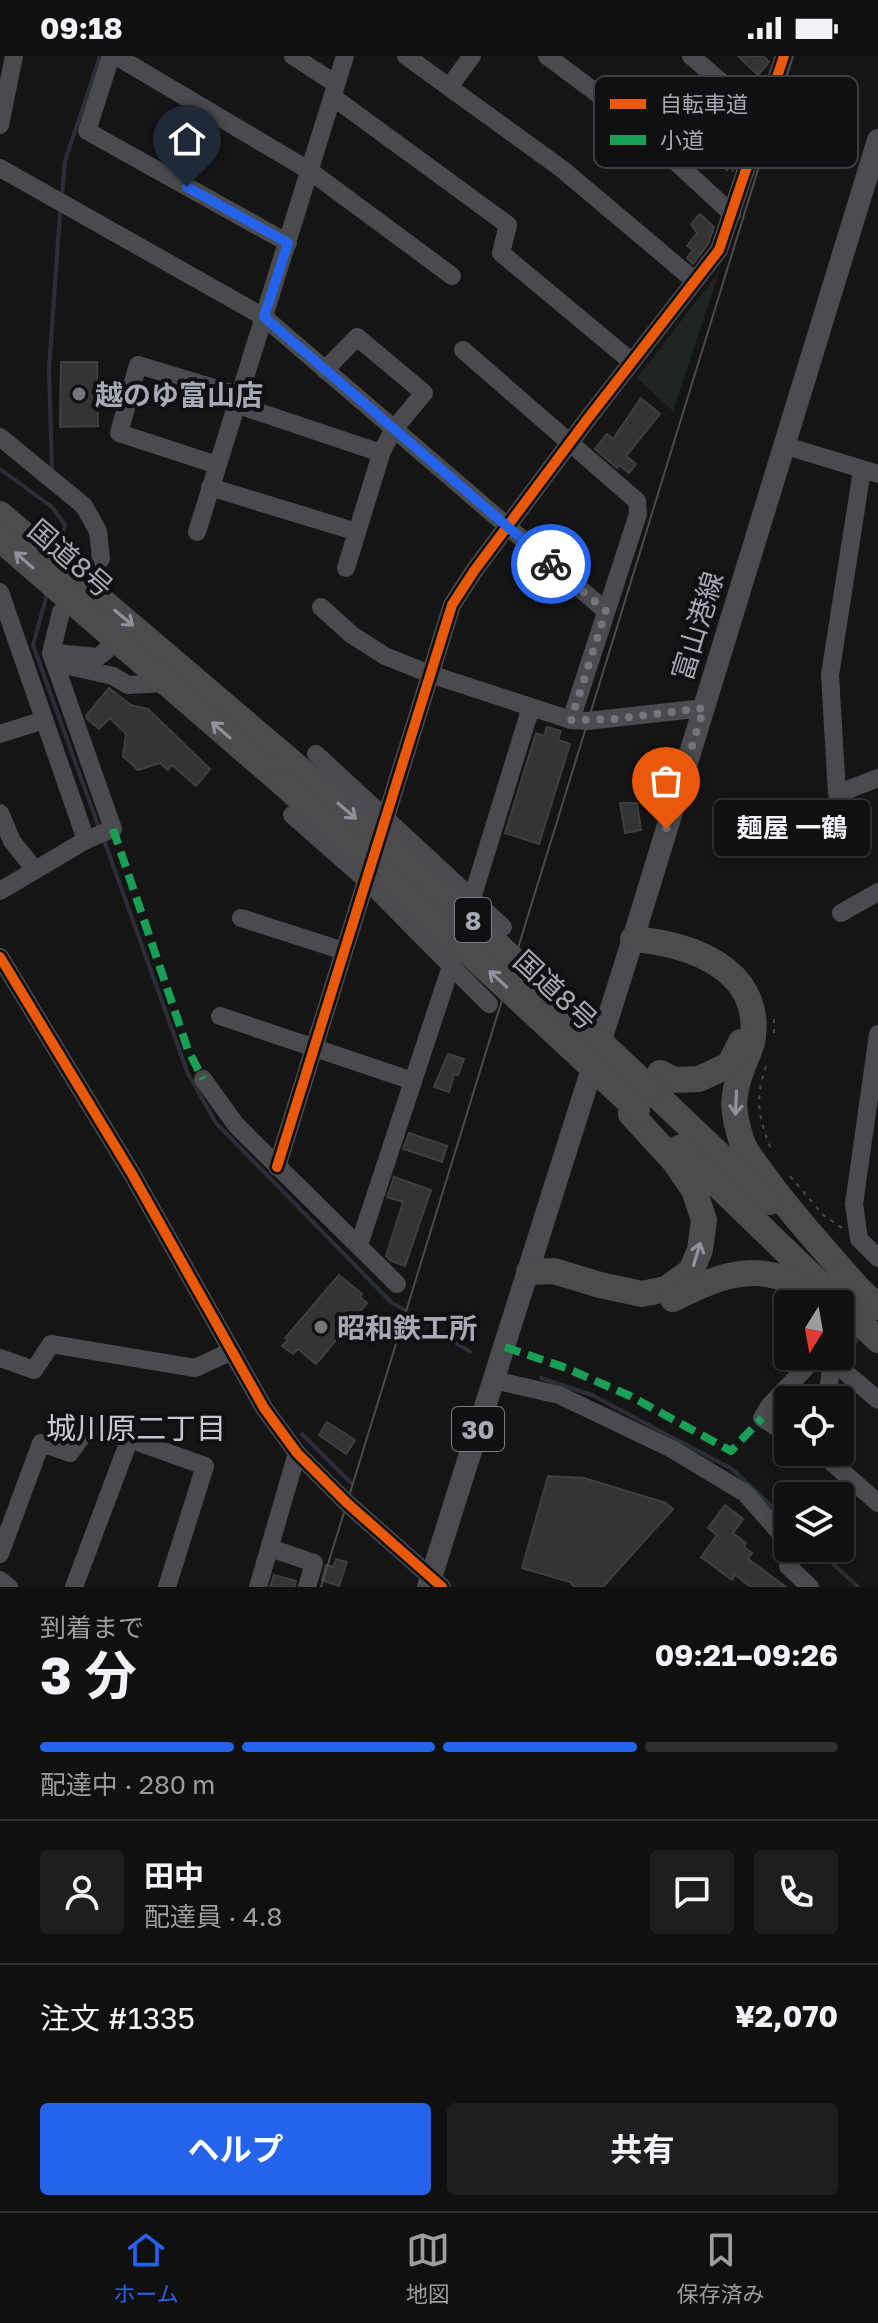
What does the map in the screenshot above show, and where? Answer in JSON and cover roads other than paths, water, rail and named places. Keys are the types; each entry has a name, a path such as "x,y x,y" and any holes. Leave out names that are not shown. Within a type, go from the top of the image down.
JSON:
{"highway":[{"name":"国道8号","path":"0,514 284,770 542,984 644,1096"},
{"name":"国道8号","path":"0,539 167,683 284,770 378,868 523,1003 644,1096"},
{"path":"633,939 657,955 695,967 727,986 743,1009 742,1041 729,1065 699,1079 674,1080 644,1096"},
{"path":"633,939 660,941 699,953 733,974 753,1008 753,1040 732,1106 744,1147 772,1188 856,1286"},
{"path":"529,1272 554,1271 642,1294 666,1289 691,1271 700,1250 704,1220 694,1190 675,1162 644,1096"},
{"path":"644,1096 878,1307"},
{"path":"644,1096 878,1340"},
{"path":"529,1272 547,1283 597,1299 640,1307 672,1299 729,1275 754,1271 790,1280 804,1290"},
{"path":"854,1331 878,1352"}],"main road":[{"name":"富山港線","path":"434,1584 494,1380 878,140"}],"street":[{"path":"288,243 87,131 113,56 310,171 452,276"},
{"path":"293,56 508,225 501,253 632,362"},
{"path":"197,532 345,56"},
{"path":"406,56 562,169 695,281"},
{"path":"449,87 472,56"},
{"path":"547,56 594,91"},
{"path":"691,56 714,76"},
{"path":"777,76 784,56"},
{"path":"0,125 8,64"},
{"path":"0,168 264,317 606,611"},
{"path":"682,168 732,214"},
{"path":"277,1167 452,605 569,444 719,250 747,168"},
{"path":"325,370 357,337 424,393 394,429 381,453 346,568"},
{"path":"463,350 637,501 638,514 571,720"},
{"path":"217,465 119,433 138,365 381,453"},
{"path":"0,437 84,506 98,531 101,559"},
{"path":"783,445 870,472 830,675 837,794 878,778"},
{"path":"210,487 357,532"},
{"path":"0,592 86,840"},
{"path":"321,607 352,635 374,649 430,674 571,720 615,719 704,708"},
{"path":"0,891 86,840 113,829 51,653 61,612"},
{"path":"51,653 98,657 107,650 112,635"},
{"path":"58,671 69,666 113,676 128,685 167,683"},
{"path":"359,1245 531,707"},
{"path":"0,734 44,720"},
{"path":"316,754 503,927"},
{"path":"0,813 12,841 35,870"},
{"path":"292,815 366,880 489,1004"},
{"path":"841,913 878,892"},
{"path":"241,918 344,951"},
{"path":"0,957 132,1174 264,1408 297,1453 434,1584"},
{"path":"220,1016 413,1081"},
{"path":"877,1044 854,1204 859,1239 878,1258"},
{"path":"203,1079 236,1125 397,1284"},
{"path":"0,1358 34,1370 51,1344 195,1368 232,1351"},
{"path":"794,1386 814,1370"},
{"path":"852,1370 878,1400"},
{"path":"494,1380 559,1395 672,1449 745,1493 774,1526"},
{"path":"774,1402 762,1418 774,1425"},
{"path":"0,1554 41,1443 70,1453 90,1425 205,1466 167,1587"},
{"path":"74,1587 130,1438"},
{"path":"258,1587 297,1453"},
{"path":"834,1466 878,1503"},
{"path":"270,1548 314,1563 307,1587"},
{"path":"789,1562 788,1566 810,1587"},
{"path":"0,1580 9,1587"}],"waterway":[{"path":"62,194 65,161 100,56"},
{"path":"52,470 49,369 60,213"},
{"path":"0,469 52,507 65,525 58,551"},
{"path":"47,594 33,645 99,828"},
{"path":"104,840 188,1074 216,1123 392,1303 470,1352"},
{"path":"541,1378 592,1395 732,1469 774,1508"},
{"path":"302,1434 351,1483"},
{"path":"831,1562 858,1587"}],"tunnel":[{"path":"854,1333 868,1318"}],"tram line":[{"path":"787,76 793,56"},
{"path":"321,1587 758,168"}],"place":[{"name":"越のゆ富山店","path":"79,394"},
{"name":"麺屋 一鶴","path":"666,829"},
{"name":"昭和鉄工所","path":"321,1327"}],"district":[{"name":"城川原二丁目","path":"136,1428"}]}
